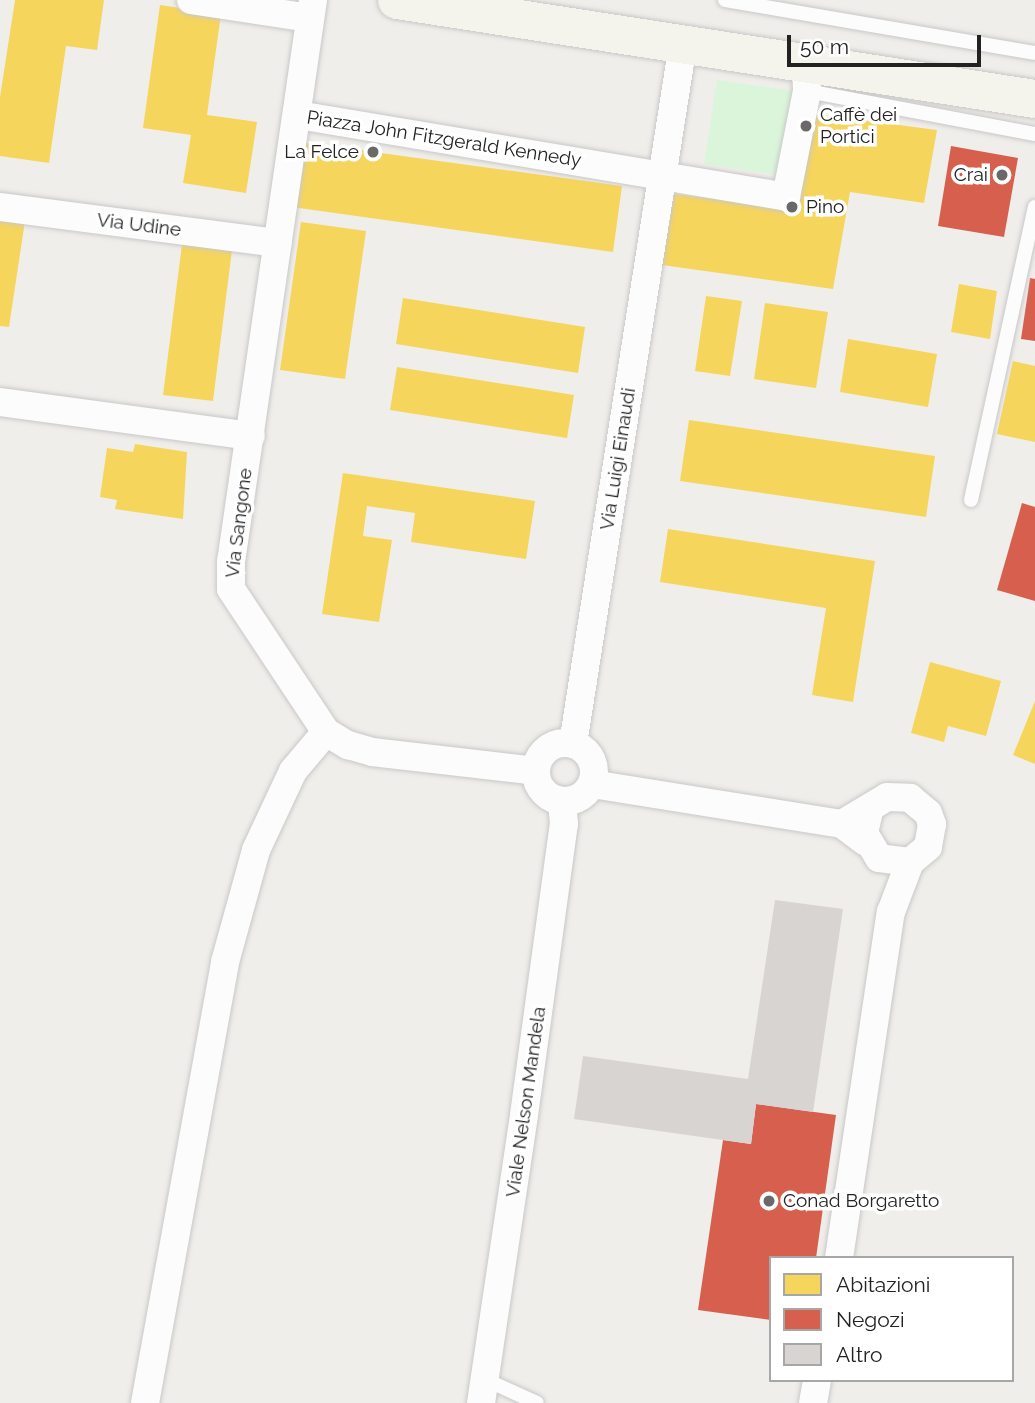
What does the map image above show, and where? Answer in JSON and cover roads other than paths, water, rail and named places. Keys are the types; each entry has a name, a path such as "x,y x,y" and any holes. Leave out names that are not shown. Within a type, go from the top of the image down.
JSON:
{"street":[{"path":"191,0 312,9"},
{"path":"397,0 539,11 683,44 806,77 1035,99"},
{"name":"Piazza John Fitzgerald Kennedy","path":"312,9 298,115 663,174 786,197 806,77"},
{"path":"663,174 683,44"},
{"name":"Via Sangone","path":"298,115 231,562 231,589 326,732"},
{"name":"Via Luigi Einaudi","path":"573,744 663,174"},
{"name":"Via Udine","path":"0,207 278,243"},
{"path":"0,401 251,436"},
{"path":"145,1403 232,937 256,850 293,771 326,732 372,752 536,771"},
{"path":"573,744 593,764 592,784 580,797 562,801 547,794 536,771 548,749 573,744"},
{"path":"592,784 842,824 873,850 910,862"},
{"path":"839,1256 891,912 910,862 928,847 932,824 928,813 911,798 899,795 887,797 869,811 842,824"},
{"name":"Viale Nelson Mandela","path":"481,1403 562,838 562,801"},
{"path":"869,811 873,850 891,912"},
{"path":"813,1403 817,1382"}],"lane":[{"path":"725,0 1035,53"},
{"path":"806,77 1035,134"},
{"path":"971,500 1035,207"},
{"path":"486,1370 493,1383 537,1403"}],"place":[{"name":"Caffè dei Portici","path":"806,126"},
{"name":"La Felce","path":"373,152"},
{"name":"Crai","path":"1002,175"},
{"name":"Pino","path":"792,207"},
{"name":"Conad Borgaretto","path":"769,1201"}]}
